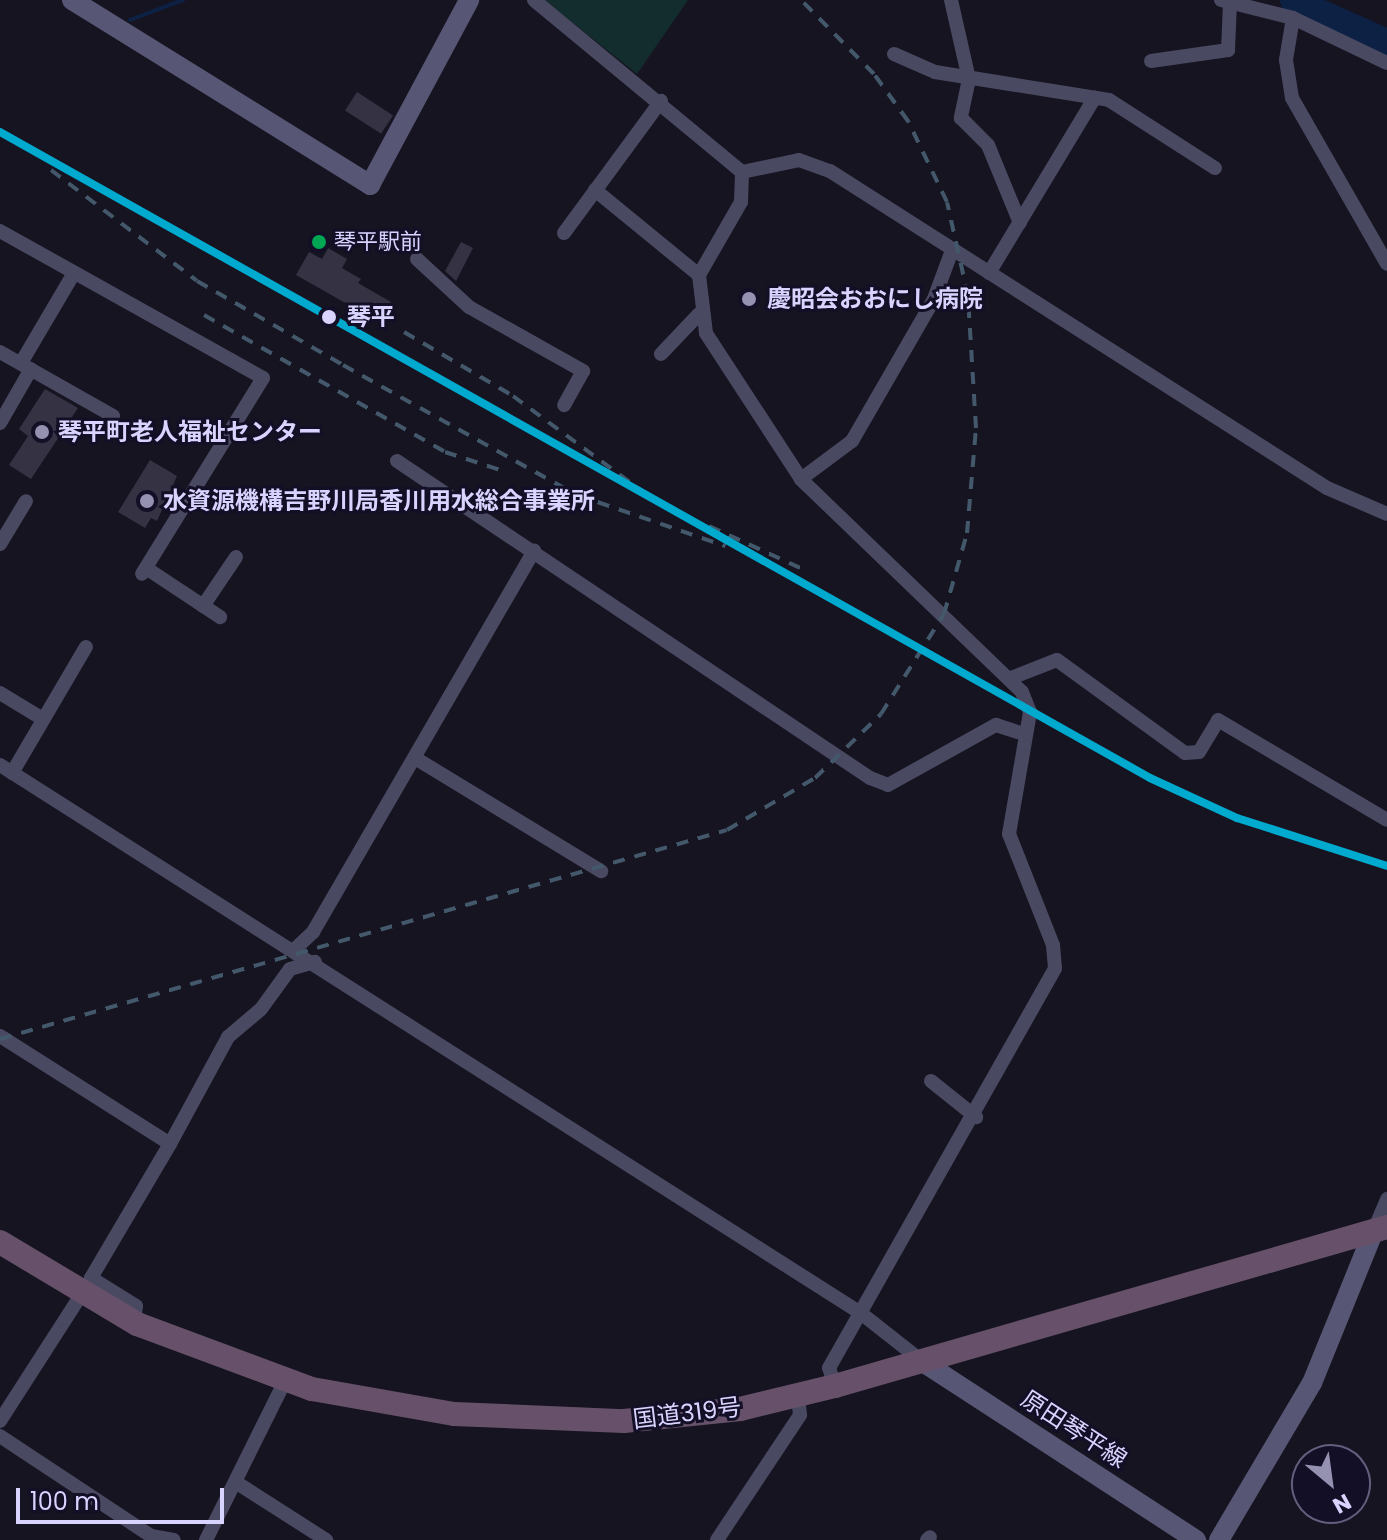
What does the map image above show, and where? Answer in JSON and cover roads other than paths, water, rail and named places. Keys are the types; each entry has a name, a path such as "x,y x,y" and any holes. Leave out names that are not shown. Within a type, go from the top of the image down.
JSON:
{"highway":[{"name":"国道319号","path":"0,1242 134,1322 285,1381 357,1399 535,1421 674,1418 798,1395 923,1362 1381,1228"}],"street":[{"path":"72,0 370,185 469,0"},
{"path":"534,0 661,101 742,172"},
{"path":"951,0 969,79 961,118 988,145 1020,223"},
{"path":"1151,61 1228,50 1225,1 1293,18 1387,63"},
{"path":"1293,18 1286,60 1292,98 1387,264"},
{"path":"894,54 969,79 1095,97 1215,168"},
{"path":"989,273 1095,97"},
{"path":"564,233 661,101"},
{"path":"742,172 779,162 816,164 896,210 951,253 989,273 1327,488 1387,514"},
{"path":"742,172 741,202 699,275 699,314 725,368 801,479 1011,678 1030,712 1009,834 1053,945 1055,968 976,1117 829,1368 835,1386"},
{"path":"595,190 699,275"},
{"path":"1376,242 1387,229"},
{"path":"0,231 263,378 144,571 220,617"},
{"path":"801,479 852,441 934,299 951,253"},
{"path":"417,259 469,307 583,371 564,405"},
{"path":"0,423 74,273"},
{"path":"661,354 699,314"},
{"path":"0,352 113,416"},
{"path":"397,461 534,550 837,759 888,785 996,725 1024,734"},
{"path":"0,544 26,501"},
{"path":"295,949 313,932 534,550"},
{"path":"203,606 236,557"},
{"path":"86,647 43,719 6,769 295,949 862,1314 923,1362"},
{"path":"1011,678 1057,660 1185,753 1199,752 1218,720 1387,820"},
{"path":"0,693 43,719"},
{"path":"415,758 601,871"},
{"path":"134,1322 136,1306 91,1278 170,1144 228,1037 261,1009 290,969 315,962"},
{"path":"0,1036 170,1144"},
{"path":"931,1081 976,1117"},
{"path":"1219,1540 1312,1383 1381,1228 1387,1199"},
{"path":"0,1421 77,1301"},
{"name":"原田琴平線","path":"923,1362 1196,1540"},
{"path":"206,1540 285,1381"},
{"path":"717,1540 800,1415 798,1395"},
{"path":"0,1436 151,1536 174,1540"},
{"path":"237,1483 326,1540"}],"waterway":[{"path":"130,20 183,0"},
{"path":"1293,0 1387,42"}],"railway":[{"path":"0,1039 727,830 815,778 881,714 944,614 967,533 976,428 968,296 947,202 908,121 874,74 801,0"},
{"path":"51,170 197,281 343,365 577,495 725,546"},
{"path":"204,315 445,452 503,471"},
{"path":"404,332 513,396 658,503"},
{"path":"709,526 807,571"}],"place":[{"name":"琴平駅前","path":"319,242"},
{"name":"慶昭会おおにし病院","path":"749,299"},
{"name":"琴平","path":"329,317"},
{"name":"琴平町老人福祉センター","path":"42,432"},
{"name":"水資源機構吉野川局香川用水総合事業所","path":"147,501"}]}
